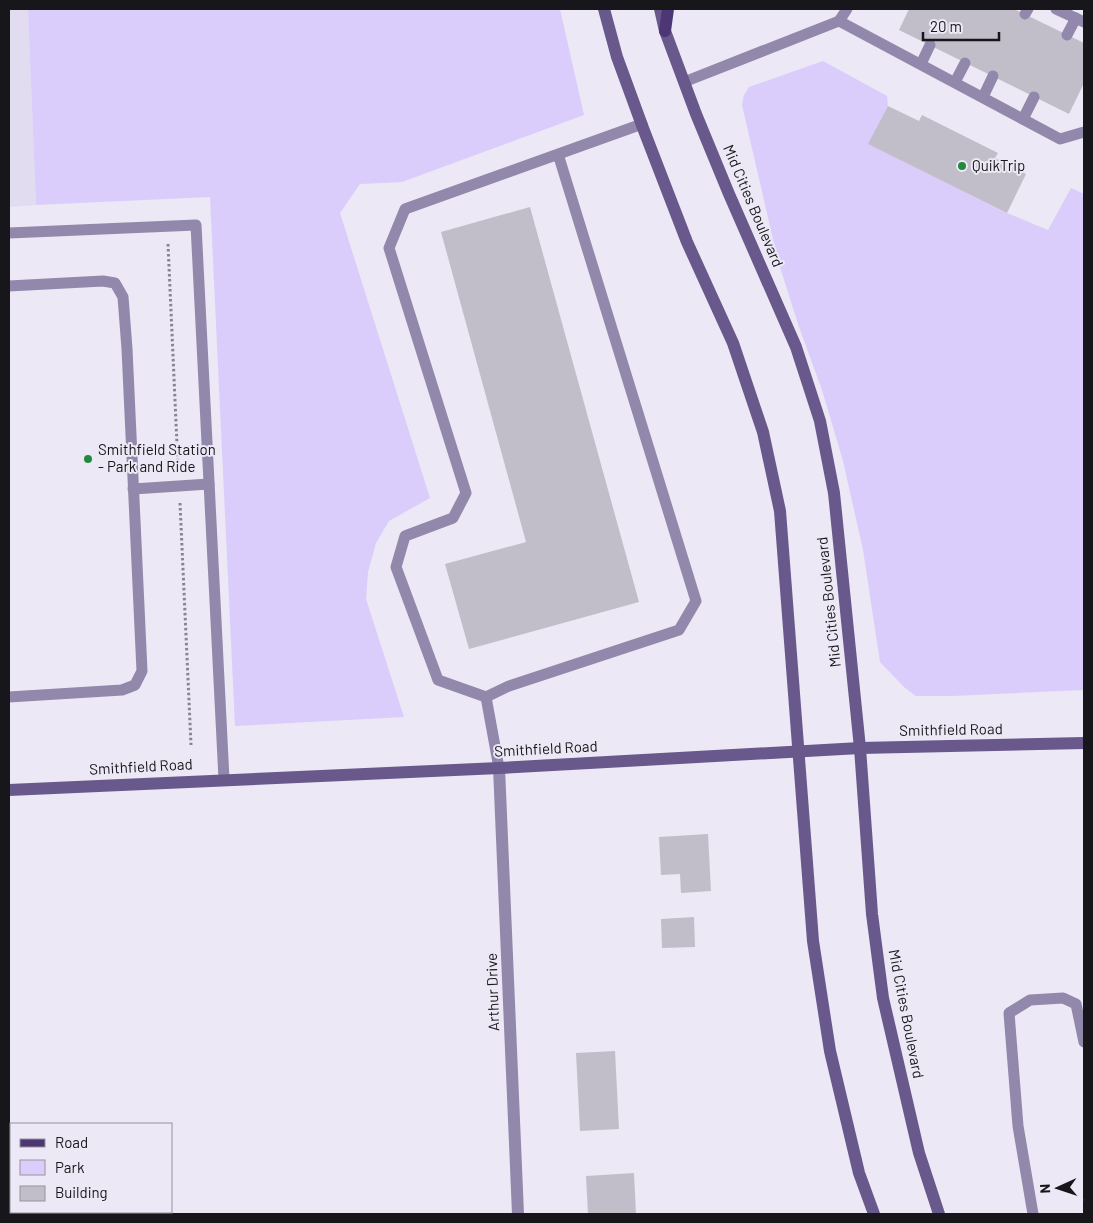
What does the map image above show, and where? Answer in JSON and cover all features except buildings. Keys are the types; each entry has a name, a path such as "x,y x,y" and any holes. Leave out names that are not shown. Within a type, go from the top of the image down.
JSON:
{"main road":[{"path":"604,9 617,57 642,124 687,242 734,344 763,432 780,511 813,941 830,1051 859,1173 874,1214"},
{"name":"Mid Cities Boulevard","path":"660,9 665,31 684,82 729,194 796,347 820,421 834,493 860,748 872,914 883,998 919,1153 939,1214"},
{"path":"665,31 668,9"},
{"name":"Smithfield Road","path":"9,790 499,768 860,748 1084,743"}],"street":[{"name":"Arthur Drive","path":"499,768 518,1214"}],"lane":[{"path":"684,82 839,21 847,9"},
{"path":"1056,9 1080,20 1067,35"},
{"path":"839,21 1060,138 1084,132"},
{"path":"921,64 930,45"},
{"path":"955,82 965,62"},
{"path":"983,97 993,76"},
{"path":"1023,119 1034,97"},
{"path":"558,154 696,601 679,630 509,686 486,697 438,680 396,567 405,536 453,518 466,493 389,248 404,210 558,154 642,124"},
{"path":"9,233 196,225 224,779"},
{"path":"9,286 103,281 114,283 123,297 142,671 135,685 122,690 9,697"},
{"path":"133,488 209,484"},
{"path":"486,697 499,768"},
{"path":"1033,1214 1018,1126 1009,1013 1030,1000 1062,998 1076,1004 1084,1042"}],"shaded area":[{"path":"9,9 28,9 36,205 9,207"}],"green space":[{"path":"28,9 560,9 584,115 402,182 360,184 340,213 430,498 389,521 376,543 368,572 366,599 404,717 235,726 210,197 36,205"},
{"path":"823,61 887,96 888,106 869,144 1007,213 1048,230 1071,188 1084,194 1084,690 916,696 905,688 880,662 863,550 843,461 822,390 778,261 742,105 744,95 749,87"}],"place":[{"name":"QuikTrip","path":"962,166"},
{"name":"Smithfield Station - Park and Ride","path":"88,459"}]}
